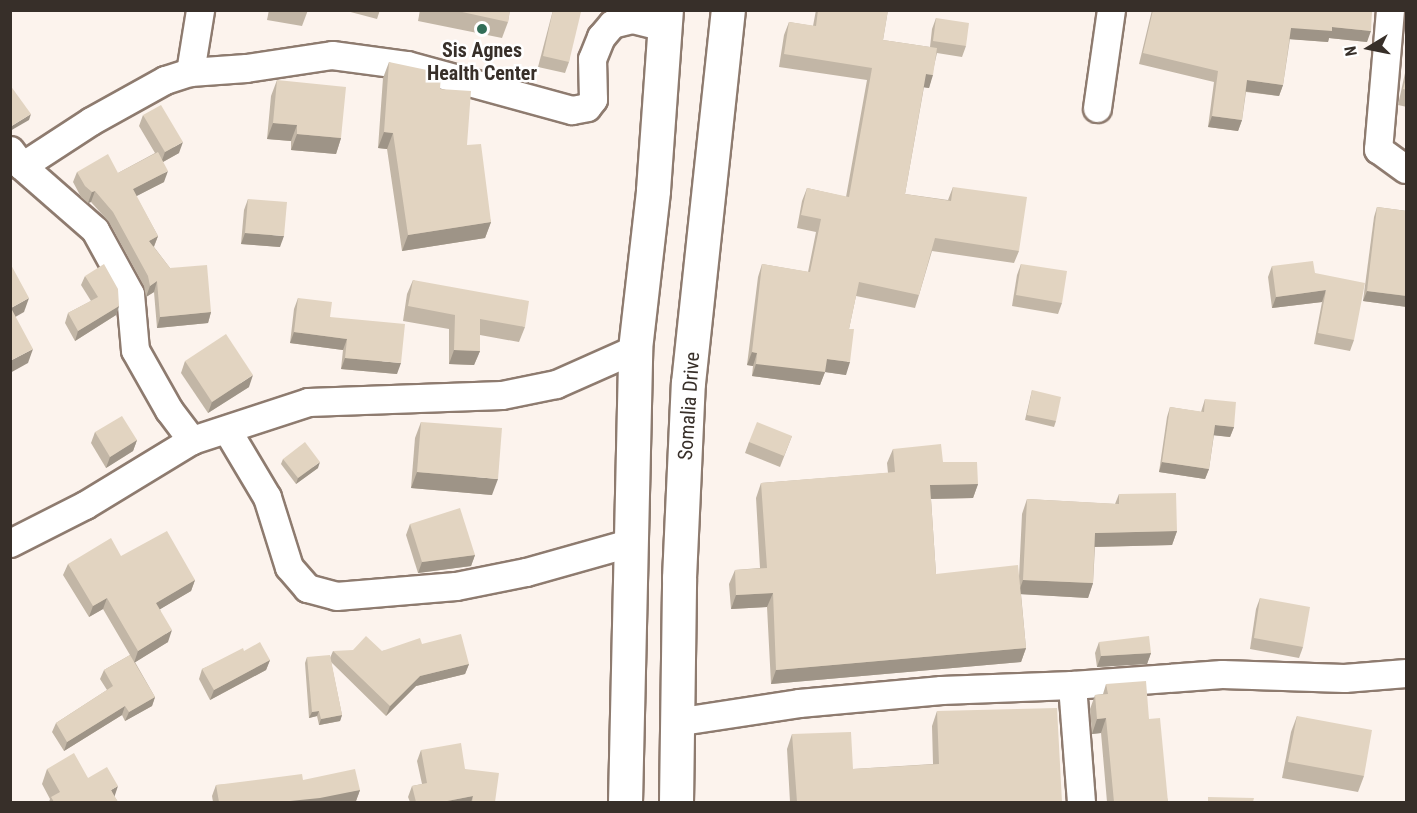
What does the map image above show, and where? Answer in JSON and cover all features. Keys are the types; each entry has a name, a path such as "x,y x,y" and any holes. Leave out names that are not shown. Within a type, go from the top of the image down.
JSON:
{"main road":[{"name":"Somalia Drive","path":"676,802 675,722 688,383 728,10"},
{"path":"625,802 635,349 653,190 665,19"}],"street":[{"path":"190,72 200,10"},
{"path":"1097,108 1111,10"},
{"path":"1390,10 1378,149 1407,169"},
{"path":"192,440 169,410 135,350 130,294 94,230 16,158 92,121 165,80 190,72 246,68 332,55 407,65 572,110 587,107 593,99 592,59 601,37 612,24 632,19 665,19"},
{"path":"10,543 85,505 192,440 308,402 502,395 556,384 635,349"},
{"path":"227,430 267,497 289,567 307,588 336,596 456,586 526,572 629,543"},
{"path":"675,722 799,703 940,690 1072,685 1222,674 1344,678 1407,673"},
{"path":"1072,685 1082,802"}],"building":[{"path":"453,10 510,10 508,22"},
{"path":"553,10 581,12 569,62 543,56"},
{"path":"818,10 888,10 883,40 937,48 933,75 926,74 905,194 951,201 953,187 1027,197 1019,251 935,238 919,295 859,282 849,329 854,329 850,362 827,359 825,372 756,364 757,353 752,352 762,264 810,272 821,219 801,215 807,188 849,197 872,68 784,54 789,22 816,26"},
{"path":"1153,10 1372,10 1371,31 1332,27 1332,31 1291,28 1283,85 1247,80 1242,120 1212,116 1218,71 1143,53"},
{"path":"936,18 969,23 966,46 933,41"},
{"path":"389,62 441,73 440,89 471,91 467,145 481,144 491,222 408,235 393,133 384,132"},
{"path":"1407,75 1407,90 1403,89"},
{"path":"277,80 346,87 341,138 297,134 297,125 273,123"},
{"path":"10,85 31,114 10,127"},
{"path":"161,105 183,142 165,152 143,115"},
{"path":"158,152 168,171 133,189 158,236 149,241 170,268 207,265 211,312 160,317 157,281 150,286 148,276 113,212 95,191 92,192 85,186 77,172 108,154 118,173"},
{"path":"248,199 287,202 284,236 245,233"},
{"path":"1377,207 1407,211 1407,296 1367,291"},
{"path":"1313,261 1315,273 1365,283 1354,340 1318,333 1326,290 1276,297 1272,266"},
{"path":"10,263 29,298 11,308 33,349 10,361"},
{"path":"104,264 118,289 119,306 78,331 68,313 98,297 85,276"},
{"path":"1021,264 1067,271 1062,303 1016,295"},
{"path":"413,280 529,301 525,327 480,319 480,351 454,350 455,315 408,306"},
{"path":"298,298 332,302 330,317 405,324 401,363 345,358 347,339 294,332"},
{"path":"226,334 253,375 212,402 185,361"},
{"path":"1032,390 1061,397 1056,421 1027,415"},
{"path":"1205,399 1236,402 1234,427 1215,425 1209,469 1162,462 1170,407 1204,412"},
{"path":"122,416 137,440 110,457 95,432"},
{"path":"421,422 502,428 498,479 417,472"},
{"path":"757,422 792,436 784,456 749,442"},
{"path":"305,442 320,462 298,478 283,459"},
{"path":"941,444 943,462 977,462 978,484 930,485 936,574 1018,565 1026,648 776,670 773,593 736,595 735,570 767,568 761,483 895,472 893,449"},
{"path":"1176,493 1177,531 1095,533 1093,583 1023,580 1027,499 1119,504 1119,494"},
{"path":"460,508 475,555 422,562 410,524"},
{"path":"167,531 195,580 156,603 172,630 138,651 107,598 93,606 68,564 111,538 121,556"},
{"path":"1260,598 1310,607 1303,647 1254,638"},
{"path":"461,634 469,664 420,676 390,706 333,651 353,650 366,636 382,651 420,638 422,644"},
{"path":"1149,636 1151,653 1101,656 1099,642"},
{"path":"260,642 270,660 214,690 202,669"},
{"path":"130,655 155,697 129,712 125,706 67,742 56,723 113,686 104,670"},
{"path":"330,655 342,715 321,719 319,711 312,712 307,657"},
{"path":"1146,681 1149,719 1160,718 1168,802 1114,802 1106,718 1097,719 1095,695 1108,694 1106,684"},
{"path":"1057,708 1062,802 797,802 792,734 851,732 853,769 939,764 937,711"},
{"path":"1297,716 1372,730 1364,776 1288,762"},
{"path":"461,743 465,769 499,773 495,802 472,802 473,796 442,802 416,802 412,786 427,783 421,750"},
{"path":"74,753 88,778 107,767 118,786 111,790 118,802 54,802 51,797 60,792 47,769"},
{"path":"355,769 360,790 320,798 280,802 219,802 216,785 302,774 303,780"},
{"path":"1208,797 1254,798 1253,802 1208,802"}],"place":[{"name":"Sis Agnes Health Center","path":"482,29"}]}
